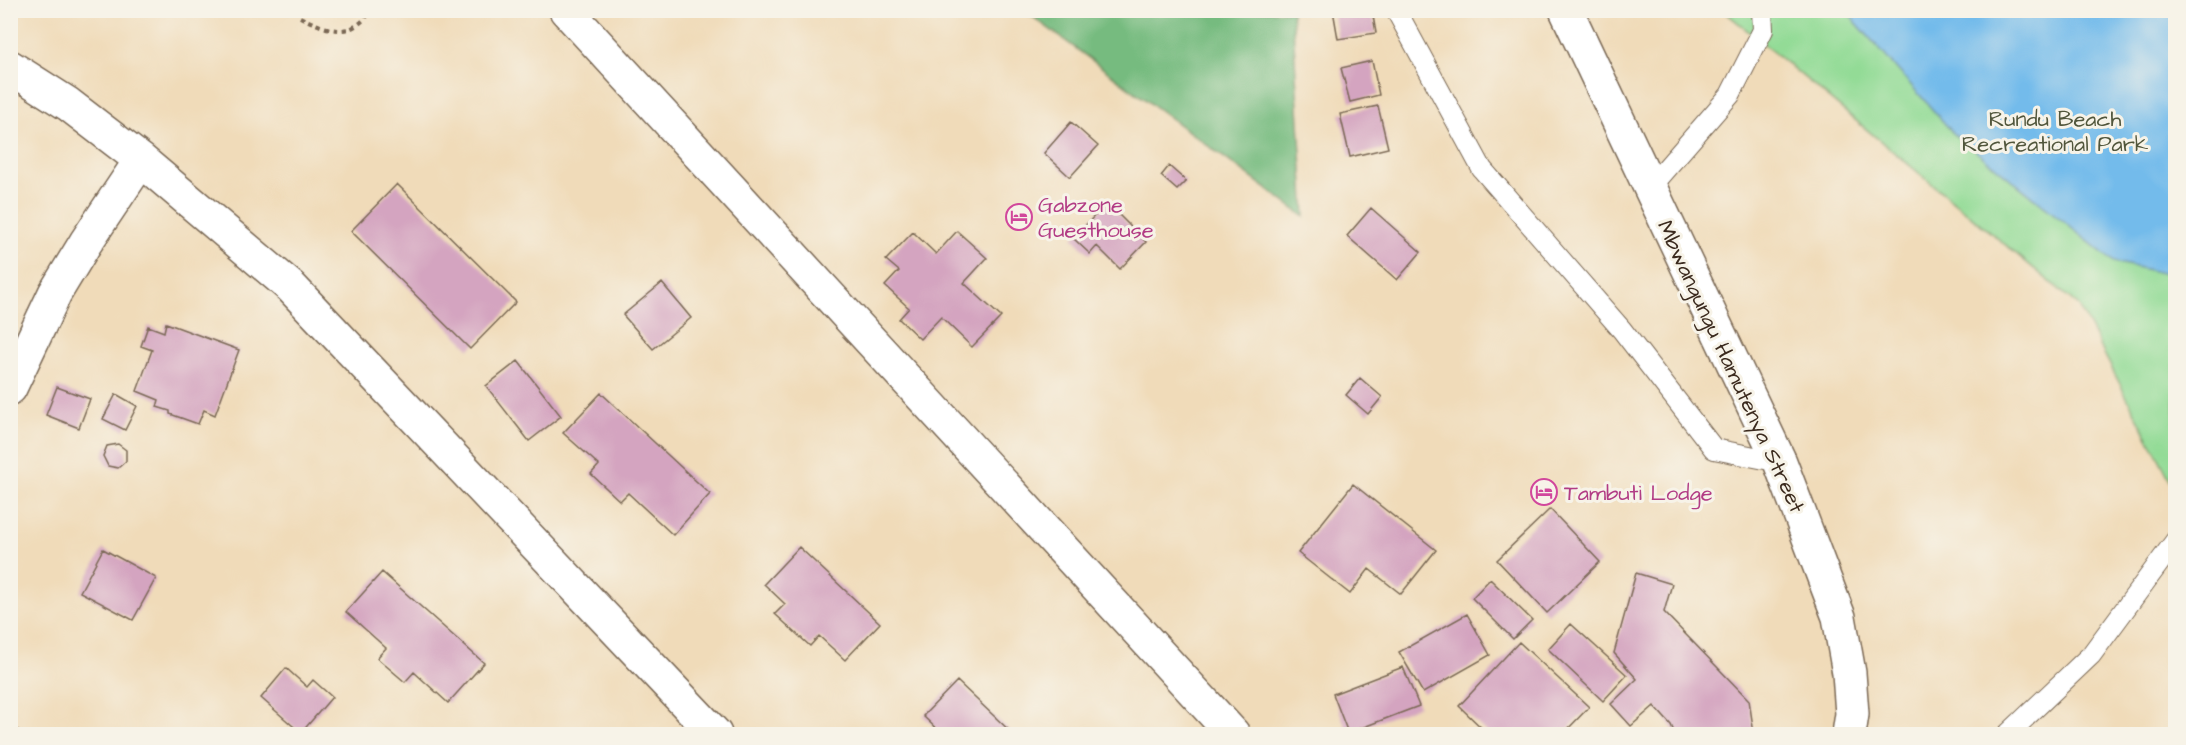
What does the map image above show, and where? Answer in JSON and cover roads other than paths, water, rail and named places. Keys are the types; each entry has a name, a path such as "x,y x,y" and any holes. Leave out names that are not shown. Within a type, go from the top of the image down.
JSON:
{"street":[{"path":"566,10 1233,735"},
{"name":"Mbwangungu Hamutenya Street","path":"1566,10 1780,462 1839,617 1849,673 1852,714 1849,735"},
{"path":"10,67 68,104 141,160 291,287 715,735"},
{"path":"10,388 55,293 141,160"}],"lane":[{"path":"1396,10 1482,169 1622,330 1714,449 1780,462"},
{"path":"1650,187 1730,95 1763,30 1762,10"},
{"path":"2008,735 2091,655 2175,540"}],"water":[{"path":"1846,11 2175,11 2175,269 2166,274 2114,262 1953,133"}],"place":[{"name":"Gabzone Guesthouse","path":"1019,217"},
{"name":"Tambuti Lodge","path":"1544,492"}],"park label":[{"name":"Rundu Beach Recreational Park","path":"2055,130"}]}
